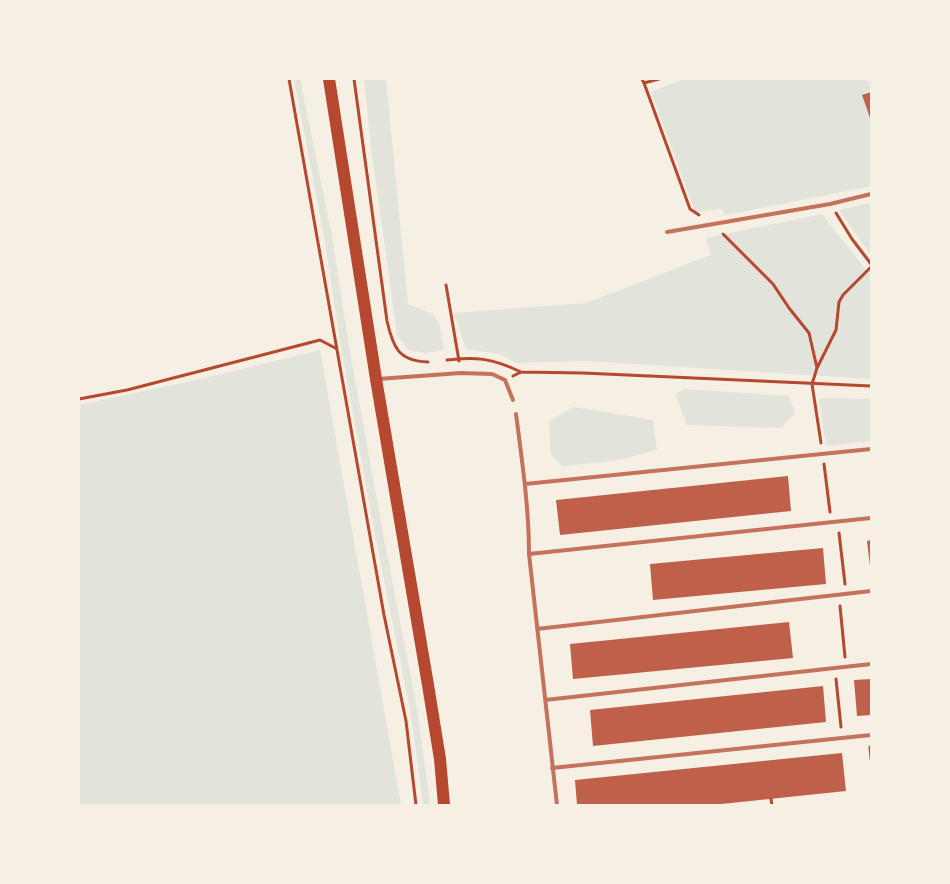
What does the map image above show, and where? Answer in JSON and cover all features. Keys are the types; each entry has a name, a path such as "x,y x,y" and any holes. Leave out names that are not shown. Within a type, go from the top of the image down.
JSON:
{"main road":[{"path":"329,79 376,379 430,694 440,759 444,805"}],"lane":[{"path":"668,232 830,204 871,194"},
{"path":"376,379 460,373 492,374 505,380 514,400"},
{"path":"516,414 529,528 528,554 557,805"},
{"path":"525,484 871,449"},
{"path":"528,554 871,518"},
{"path":"537,629 871,591"},
{"path":"545,700 871,664"},
{"path":"552,768 871,735"}],"path":[{"path":"289,79 384,615 406,721 416,805"},
{"path":"354,79 391,339 395,348 402,355 412,360 433,362"},
{"path":"642,79 690,209 714,224 772,284 806,329 811,339 817,368"},
{"path":"644,83 659,79"},
{"path":"830,204 871,266 843,295 839,302 836,330 817,368 812,384 831,522"},
{"path":"446,285 460,373"},
{"path":"79,399 127,390 320,340 338,349"},
{"path":"440,361 458,359"},
{"path":"521,372 583,372 871,386"},
{"path":"838,522 846,594"},
{"path":"838,595 846,667"},
{"path":"835,668 842,738"},
{"path":"771,799 772,805"}],"shaded area":[{"path":"294,79 300,79 332,236 349,346 418,714 430,805 423,805 411,715 375,535 341,347 324,237"},
{"path":"364,79 386,79 408,304 436,318 441,329 444,350 426,353 408,350 397,335 371,147"},
{"path":"684,79 864,79 871,83 871,92 862,95 871,122 871,186 726,215 721,209 695,212 651,92"},
{"path":"871,203 871,255 839,210"},
{"path":"822,214 871,276 871,379 586,361 516,363 500,354 466,349 454,313 586,303 711,255 706,238"},
{"path":"320,350 401,805 79,805 79,405 209,377"},
{"path":"685,389 789,396 795,413 781,428 687,425 675,394"},
{"path":"819,398 871,399 871,441 826,446"},
{"path":"574,407 653,420 657,450 615,461 562,466 551,454 549,421"}],"building":[{"path":"871,92 871,121 862,95"},
{"path":"788,476 791,511 560,535 556,500"},
{"path":"871,540 871,566 870,566 867,541"},
{"path":"823,548 826,584 653,600 650,564"},
{"path":"789,622 793,658 573,679 570,644"},
{"path":"871,679 871,715 857,716 854,680"},
{"path":"823,686 826,722 593,746 590,710"},
{"path":"842,753 846,791 712,805 577,805 575,780"}]}
